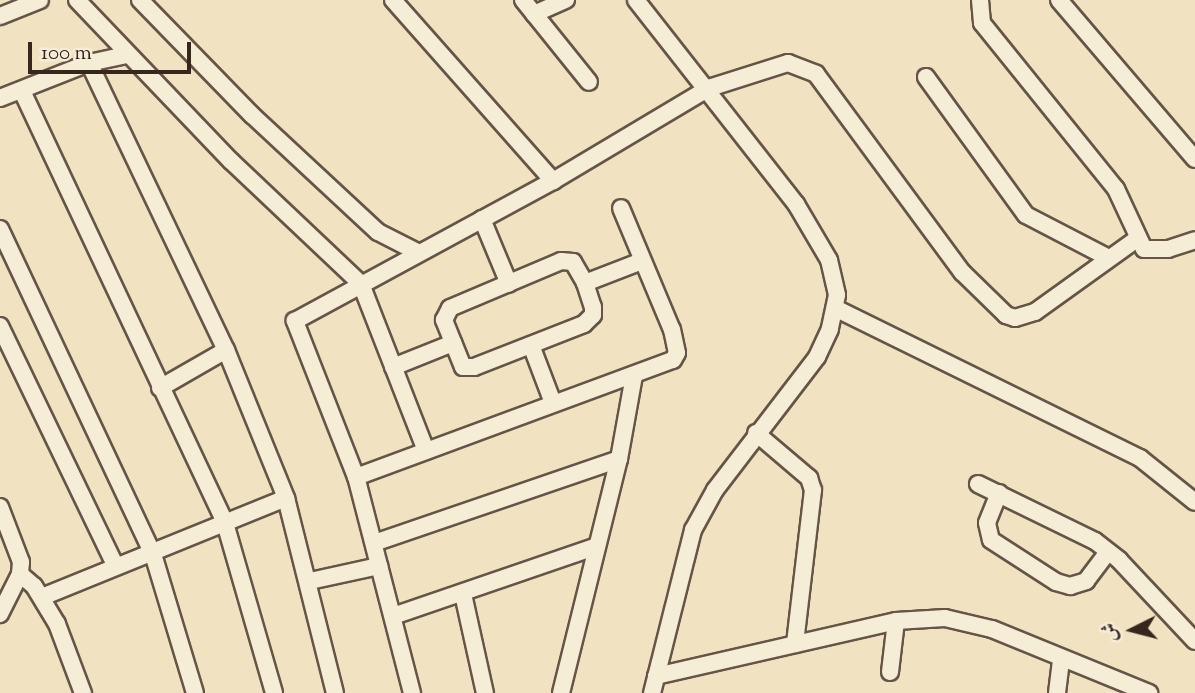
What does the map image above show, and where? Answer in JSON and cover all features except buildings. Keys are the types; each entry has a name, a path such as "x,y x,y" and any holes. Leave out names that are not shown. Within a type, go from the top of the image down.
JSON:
{"street":[{"path":"0,16 40,0"},
{"path":"77,0 231,161 361,284 426,451"},
{"path":"140,0 252,114 378,232 419,253"},
{"path":"393,0 554,181"},
{"path":"523,0 589,82"},
{"path":"534,14 566,0"},
{"path":"636,0 709,88 820,242 835,276 835,307 817,357 756,432 715,490 693,530 652,693"},
{"path":"980,0 982,23 1116,189 1138,238 1149,251 1195,240"},
{"path":"1059,0 1195,159"},
{"path":"0,99 89,63 128,54"},
{"path":"89,63 226,350 286,498 310,582 335,693"},
{"path":"394,693 412,691 374,543 356,477 295,321 554,181 709,88 775,65 808,67 962,272 1010,317 1035,312 1138,238"},
{"path":"926,77 1026,215 1109,258"},
{"path":"22,90 225,523 274,693"},
{"path":"356,477 553,402 634,376 665,364 677,353 621,208"},
{"path":"482,219 509,284"},
{"path":"0,229 153,554 195,693"},
{"path":"566,260 575,264 585,283 593,307 589,320 467,369 453,343 446,312 566,260"},
{"path":"585,283 642,261"},
{"path":"835,307 1140,458 1195,502"},
{"path":"0,326 116,567"},
{"path":"393,367 453,343"},
{"path":"531,345 553,402"},
{"path":"160,388 226,350"},
{"path":"561,693 594,547 619,459 634,376"},
{"path":"756,432 809,478 813,489 795,644"},
{"path":"374,543 619,459"},
{"path":"978,484 1060,521 1108,552 1195,641"},
{"path":"999,493 987,523 991,540 1056,582 1070,586 1086,582 1108,552"},
{"path":"42,597 286,498"},
{"path":"0,507 16,541 20,574 0,614"},
{"path":"393,616 594,547"},
{"path":"310,582 379,566"},
{"path":"20,574 42,597 67,645 83,693"},
{"path":"463,594 485,693"},
{"path":"656,676 896,621 970,621 1149,693"},
{"path":"890,672 896,621"},
{"path":"1057,693 1061,659"}]}
